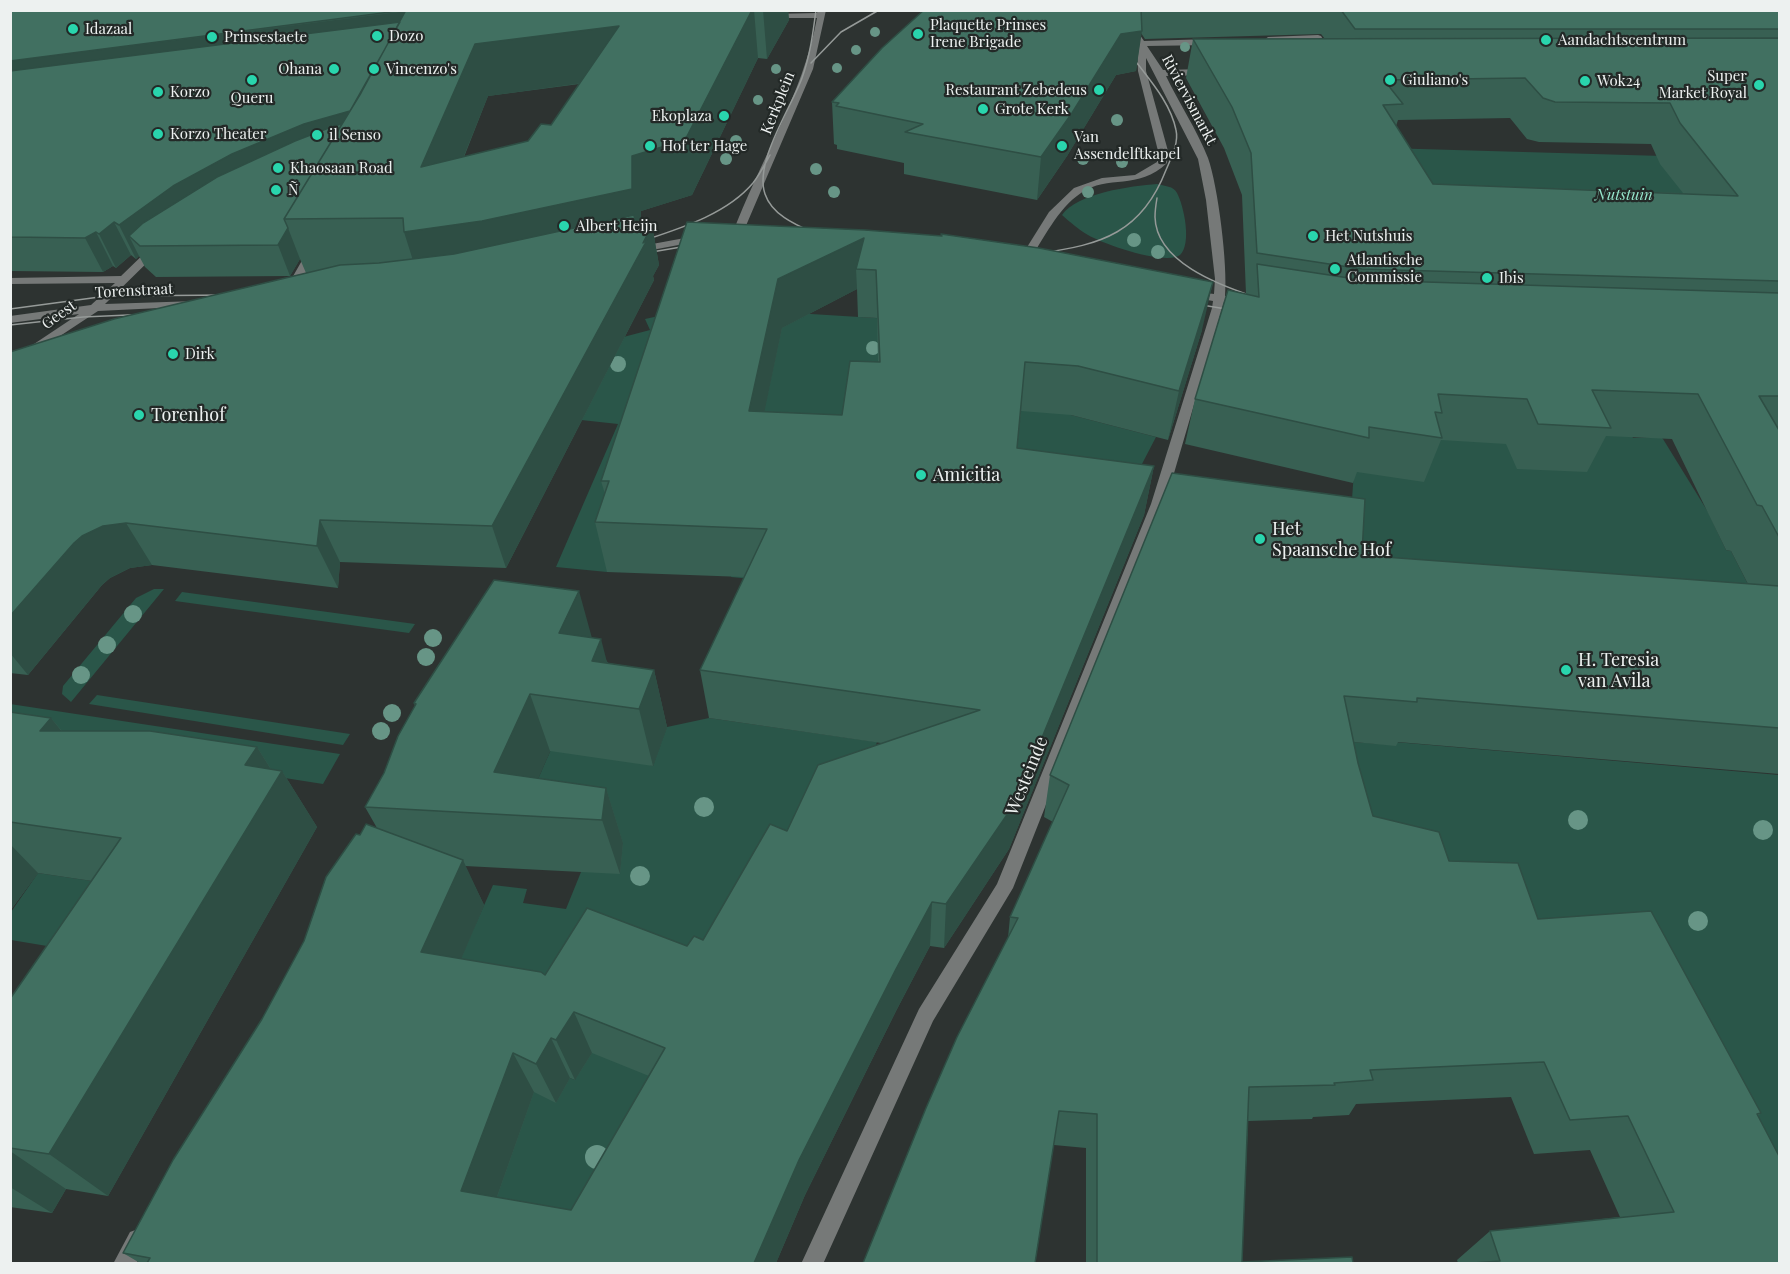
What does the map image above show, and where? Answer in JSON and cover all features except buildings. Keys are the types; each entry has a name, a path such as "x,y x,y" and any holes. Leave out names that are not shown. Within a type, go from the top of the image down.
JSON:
{"street":[{"name":"Riviervismarkt","path":"1119,10 1160,73 1203,159 1211,200 1221,279"},
{"path":"758,16 822,13"},
{"name":"Kerkplein","path":"738,236 745,211 772,156 812,61 822,13"},
{"path":"1259,40 1318,38 1334,64"},
{"path":"1024,260 1053,214 1078,190 1102,181 1137,178 1162,163 1163,151 1142,71 1141,44 1224,41"},
{"path":"1160,73 1217,72"},
{"path":"289,304 321,236"},
{"path":"623,253 712,236"},
{"name":"Geest","path":"10,366 95,308 161,244"},
{"name":"Torenstraat","path":"10,281 125,279"},
{"name":"Westeinde","path":"812,1263 926,1015 1004,888 1158,504 1220,300 1221,279"},
{"path":"1176,291 1260,307"},
{"name":"Torenstraat","path":"10,320 95,308 205,304"},
{"path":"124,1263 148,1222"}],"green space":[{"name":"Nutstuin","path":"1385,148 1663,156 1723,240 1399,224"},
{"path":"1157,184 1176,191 1184,215 1186,243 1180,255 1173,258 1149,256 1096,239 1062,215 1069,207 1092,196 1119,189"},
{"path":"795,313 956,323 1071,415 1156,437 1117,512 771,581 731,577 770,381 620,531 607,572 556,567 618,424 388,399 650,330 645,319 668,314"},
{"path":"1626,425 1633,438 1661,437 1663,439 1708,512 1726,550 1731,551 1773,633 1367,602 1352,499 1354,471 1420,437 1574,445"},
{"path":"154,589 164,589 71,702 62,694 63,686 136,598"},
{"path":"182,592 415,624 409,633 175,601"},
{"path":"97,695 350,734 343,745 89,704"},
{"path":"10,704 340,754 323,784 11,735"},
{"path":"709,718 877,742 862,781 735,944 604,952 570,1078 575,1080 629,979 708,1030 586,1263 478,1263 445,994 493,885 527,889 523,903 566,909 581,872 591,872 538,779 556,738 653,766 667,727"},
{"path":"1326,740 1395,745 1395,742 1779,775 1779,1231 1539,957 1291,810"},
{"path":"38,873 167,892 125,959 11,940 11,912"}],"tram line":[{"path":"766,162 775,135 805,70 816,10"},
{"path":"811,63 841,32 879,10"},
{"path":"1040,253 1101,240 1117,232 1145,208 1166,170 1176,140 1173,119 1156,88 1128,51"},
{"path":"766,162 770,155"},
{"path":"639,242 700,220 729,204 753,183 766,162"},
{"path":"766,162 763,181 768,201 785,218 814,233"},
{"path":"1157,198 1155,217 1158,233 1166,247 1178,259 1208,278 1255,297"},
{"path":"640,254 693,245"},
{"path":"10,309 107,296 231,295"},
{"path":"1190,303 1238,311"},
{"path":"10,325 83,317 151,314"}],"place":[{"name":"Idazaal","path":"73,29"},
{"name":"Plaquette Prinses Irene Brigade","path":"918,34"},
{"name":"Dozo","path":"377,36"},
{"name":"Prinsestaete","path":"212,37"},
{"name":"Aandachtscentrum","path":"1546,40"},
{"name":"Ohana","path":"334,69"},
{"name":"Vincenzo's","path":"374,69"},
{"name":"Queru","path":"252,80"},
{"name":"Giuliano's","path":"1390,80"},
{"name":"Wok24","path":"1585,81"},
{"name":"Super Market Royal","path":"1759,85"},
{"name":"Restaurant Zebedeus","path":"1099,90"},
{"name":"Korzo","path":"158,92"},
{"name":"Grote Kerk","path":"983,109"},
{"name":"Ekoplaza","path":"724,116"},
{"name":"Korzo Theater","path":"158,134"},
{"name":"il Senso","path":"317,135"},
{"name":"Hof ter Hage","path":"650,146"},
{"name":"Van Assendelftkapel","path":"1062,146"},
{"name":"Khaosaan Road","path":"278,168"},
{"name":"Ñ","path":"276,190"},
{"name":"Albert Heijn","path":"564,226"},
{"name":"Het Nutshuis","path":"1313,236"},
{"name":"Atlantische Commissie","path":"1335,269"},
{"name":"Ibis","path":"1487,278"},
{"name":"Dirk","path":"173,354"},
{"name":"Torenhof","path":"139,415"},
{"name":"Amicitia","path":"921,475"},
{"name":"Het Spaansche Hof","path":"1260,539"},
{"name":"H. Teresia van Avila","path":"1566,670"}]}
